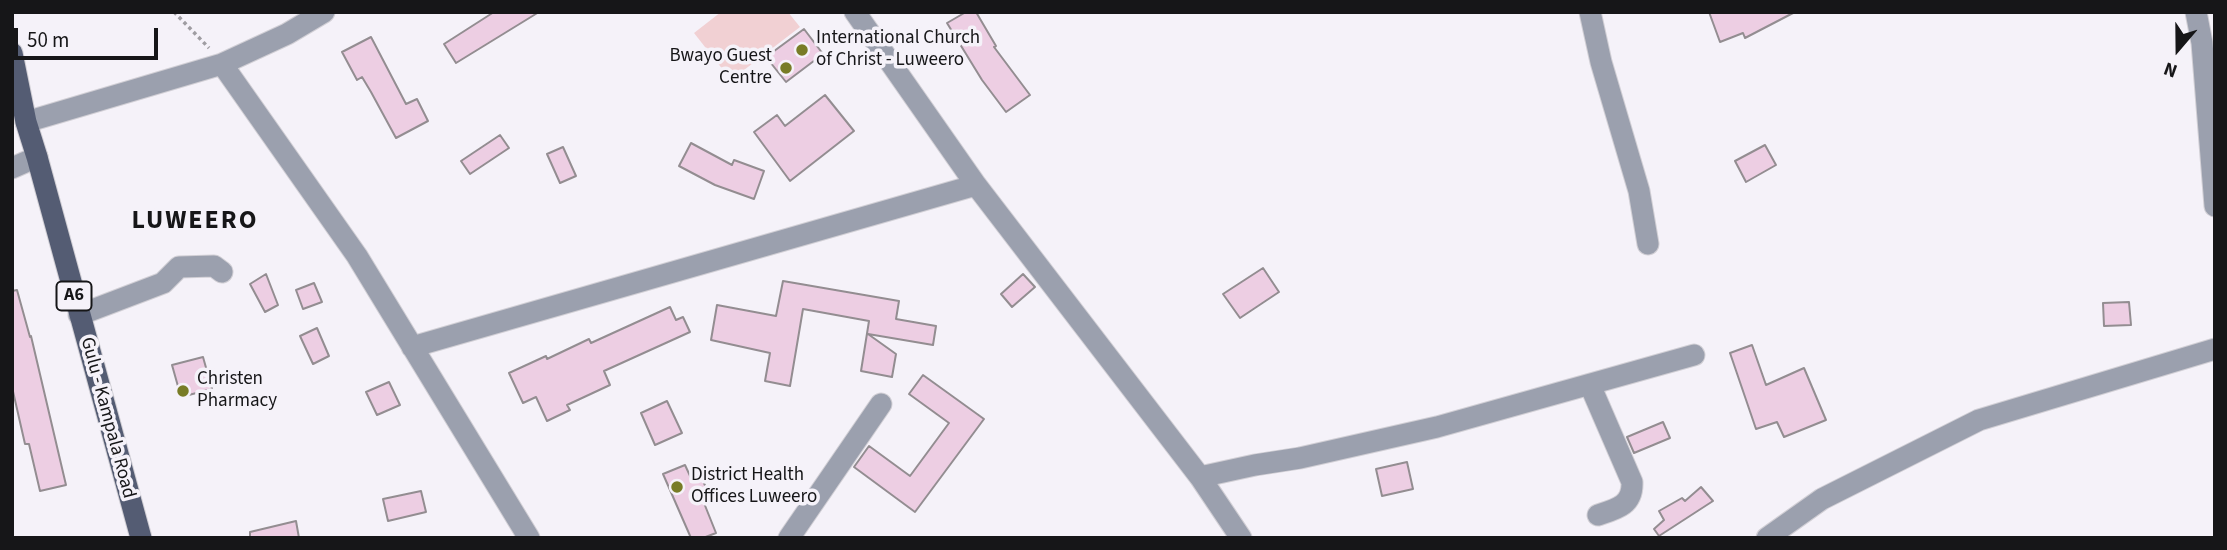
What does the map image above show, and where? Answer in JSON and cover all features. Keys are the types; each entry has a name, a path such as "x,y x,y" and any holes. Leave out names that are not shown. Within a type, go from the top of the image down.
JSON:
{"main road":[{"name":"Gulu - Kampala Road","path":"12,53 26,122 141,538"}],"street":[{"path":"26,122 222,64 287,34 324,12"},
{"path":"855,12 976,185 1200,477 1241,538"},
{"path":"1590,12 1601,62 1639,191 1648,244"},
{"path":"2196,12 2202,43 2215,206"},
{"path":"222,64 357,256 529,538"},
{"path":"12,168 37,157"},
{"path":"412,347 976,185"},
{"path":"79,315 163,284 179,267 214,266 222,272"},
{"path":"1767,538 1822,499 1979,420 2215,349"},
{"path":"1200,477 1437,427 1694,355"},
{"path":"1590,385 1632,482 1632,492 1628,500 1621,506 1598,515"},
{"path":"789,538 881,404"}],"path":[{"path":"174,12 222,64"}],"shaded area":[{"path":"721,12 788,12 800,27 731,80 694,33"}],"building":[{"path":"494,12 539,12 456,63 444,44"},
{"path":"966,12 976,12 996,46 994,47 1030,95 1006,112 982,80 947,23"},
{"path":"1709,12 1795,12 1745,38 1743,33 1720,42"},
{"path":"804,29 823,54 786,82 766,57"},
{"path":"371,37 406,104 417,99 428,121 396,138 362,77 357,80 342,52"},
{"path":"825,95 854,131 790,181 754,132 777,115 785,126"},
{"path":"500,135 509,148 470,174 461,161"},
{"path":"691,143 732,165 734,160 764,171 754,199 715,185 679,166"},
{"path":"1765,145 1776,165 1746,182 1735,161"},
{"path":"563,147 576,176 560,183 547,154"},
{"path":"1263,268 1279,292 1240,318 1223,294"},
{"path":"266,274 278,305 265,312 250,284"},
{"path":"1023,274 1035,287 1012,307 1001,294"},
{"path":"783,281 899,301 896,319 936,326 933,345 868,334 896,354 892,377 861,371 869,321 803,309 790,386 765,381 770,353 711,340 717,305 776,316"},
{"path":"314,283 322,302 303,309 296,290"},
{"path":"17,290 31,336 66,485 40,491 29,444 25,444 12,387 12,291"},
{"path":"2129,302 2131,325 2104,326 2103,303"},
{"path":"670,307 676,320 683,317 690,332 604,371 610,385 567,405 570,410 547,421 536,397 523,403 509,373 589,339 591,343"},
{"path":"317,328 329,356 313,364 300,336"},
{"path":"1752,345 1766,385 1804,368 1826,420 1784,437 1777,422 1756,429 1730,353"},
{"path":"203,357 212,389 181,397 172,365"},
{"path":"923,375 984,419 915,512 854,467 869,446 910,476 949,423 909,394"},
{"path":"389,382 400,405 377,415 366,392"},
{"path":"667,401 682,433 655,445 641,413"},
{"path":"1663,422 1670,438 1634,453 1627,437"},
{"path":"1407,462 1413,489 1382,496 1376,469"},
{"path":"685,465 691,478 700,474 707,490 700,493 716,533 703,538 691,538 663,474"},
{"path":"1701,487 1713,501 1659,536 1654,529 1664,520 1659,511 1682,498 1685,501"},
{"path":"421,491 426,512 388,521 383,499"},
{"path":"296,521 299,538 250,538 250,532"}],"place":[{"name":"International Church of Christ - Luweero","path":"802,50"},
{"name":"Bwayo Guest Centre","path":"786,68"},
{"name":"Christen Pharmacy","path":"183,391"},
{"name":"District Health Offices Luweero","path":"677,487"}],"district":[{"name":"LUWEERO","path":"195,222"}]}
